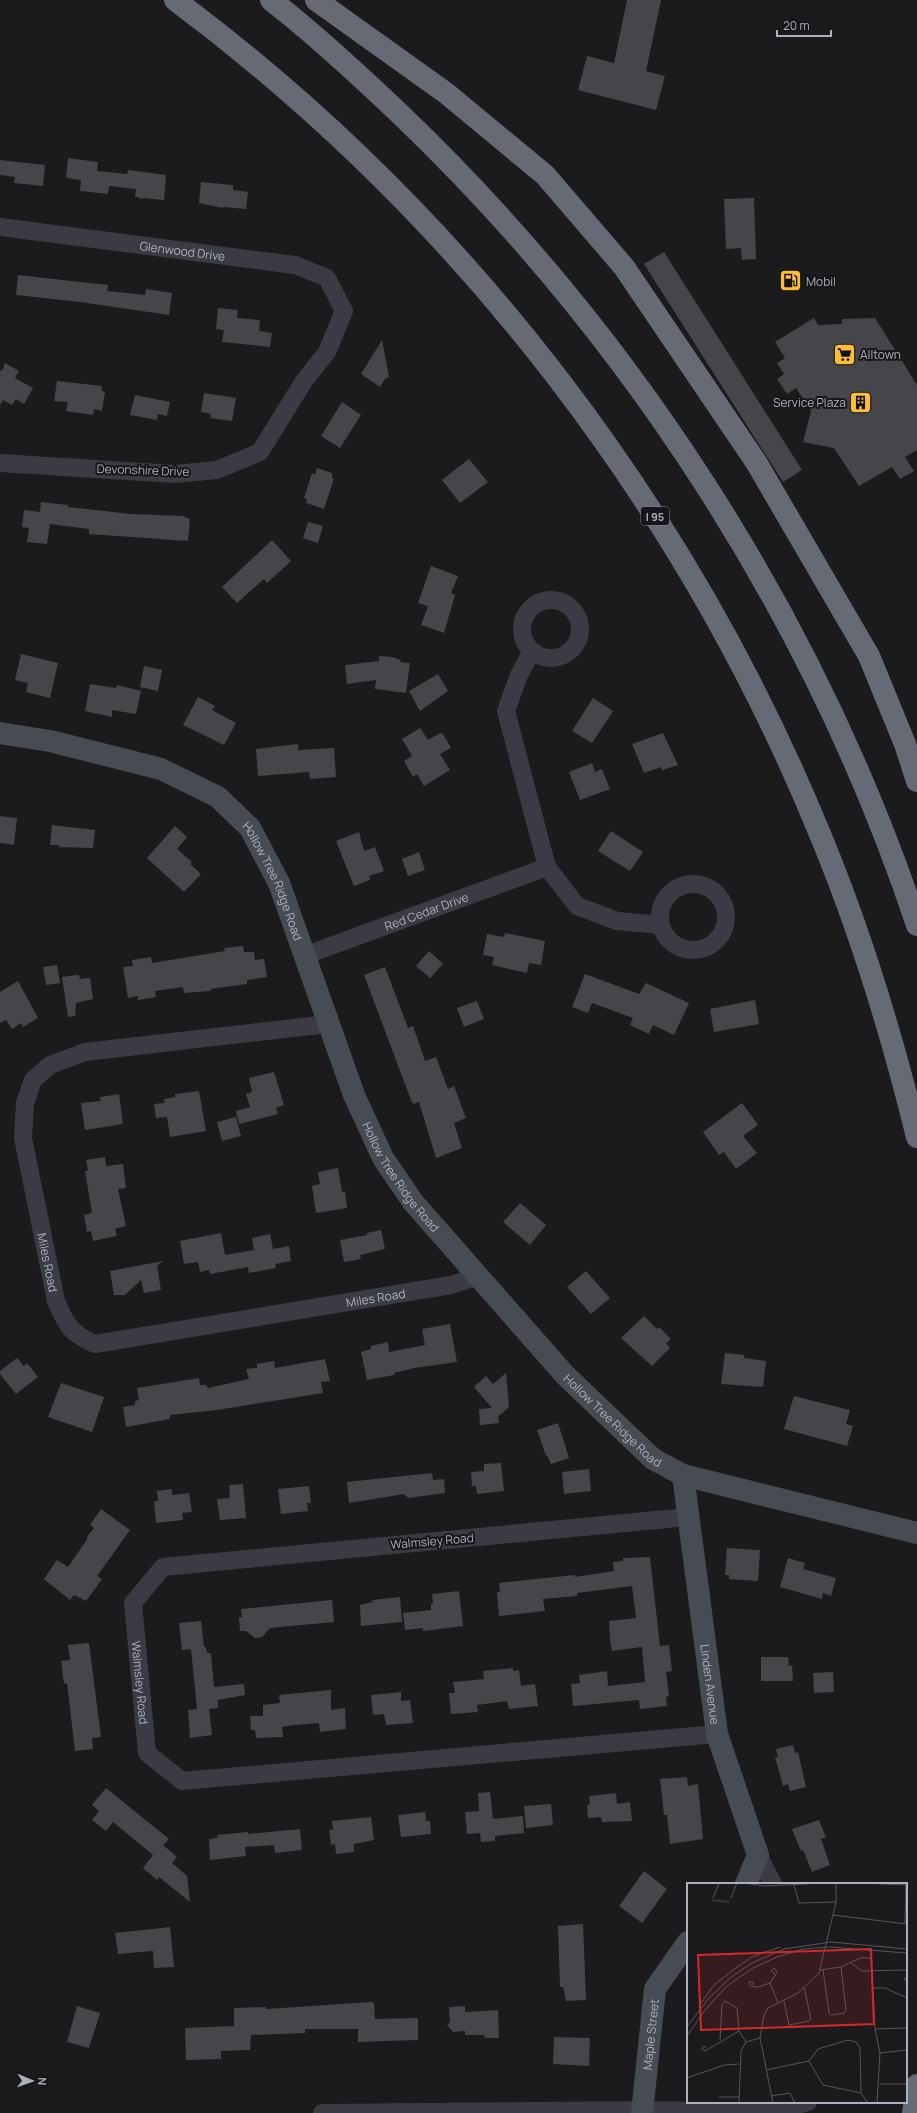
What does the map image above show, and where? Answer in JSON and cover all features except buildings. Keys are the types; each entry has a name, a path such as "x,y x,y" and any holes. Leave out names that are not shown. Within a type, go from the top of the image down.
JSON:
{"highway":[{"name":"I 95","path":"176,0 251,59 300,101 390,186 484,286 566,387 640,493 676,548 733,648 797,778 825,845 867,960 887,1022 917,1137"},
{"path":"271,0 378,93 472,186 560,285 640,389 721,511 777,606 811,671 866,791 917,925"},
{"path":"316,0 446,93 544,175 624,267 756,462 869,656 905,744 917,782"},
{"path":"913,2113 917,2085"}],"main road":[{"name":"Hollow Tree Ridge Road","path":"0,733 50,741 161,769 218,797 250,828 279,883 306,955 328,1024 354,1095 383,1158 413,1202 480,1276 565,1374 623,1432 653,1459 683,1475 907,1531"},
{"name":"Linden Avenue","path":"683,1475 717,1734 758,1854"},
{"path":"746,1883 758,1854"},
{"name":"Maple Street","path":"642,2111 655,1989 687,1943"}],"street":[{"name":"Glenwood Drive","path":"0,226 295,265 327,278 344,311"},
{"name":"Devonshire Drive","path":"0,463 175,474 217,470 260,452 304,381 327,352 344,311"},
{"path":"532,651 519,675 506,711 547,867 577,906 617,921 661,925"},
{"name":"Red Cedar Drive","path":"306,955 547,867"},
{"name":"Miles Road","path":"328,1024 85,1052 50,1065 33,1080 25,1103 23,1138 56,1301 65,1322 77,1336 95,1344 451,1285 480,1276"},
{"name":"Walmsley Road","path":"688,1517 163,1567 133,1602 147,1753 182,1781 717,1734"},
{"name":"Linden Avenue","path":"758,1854 772,1883"},
{"path":"322,2113 642,2111 771,2112 804,2103"}],"place":[{"name":"Mobil","path":"790,281"},
{"name":"Alltown","path":"844,354"},
{"name":"Service Plaza","path":"861,402"}]}
